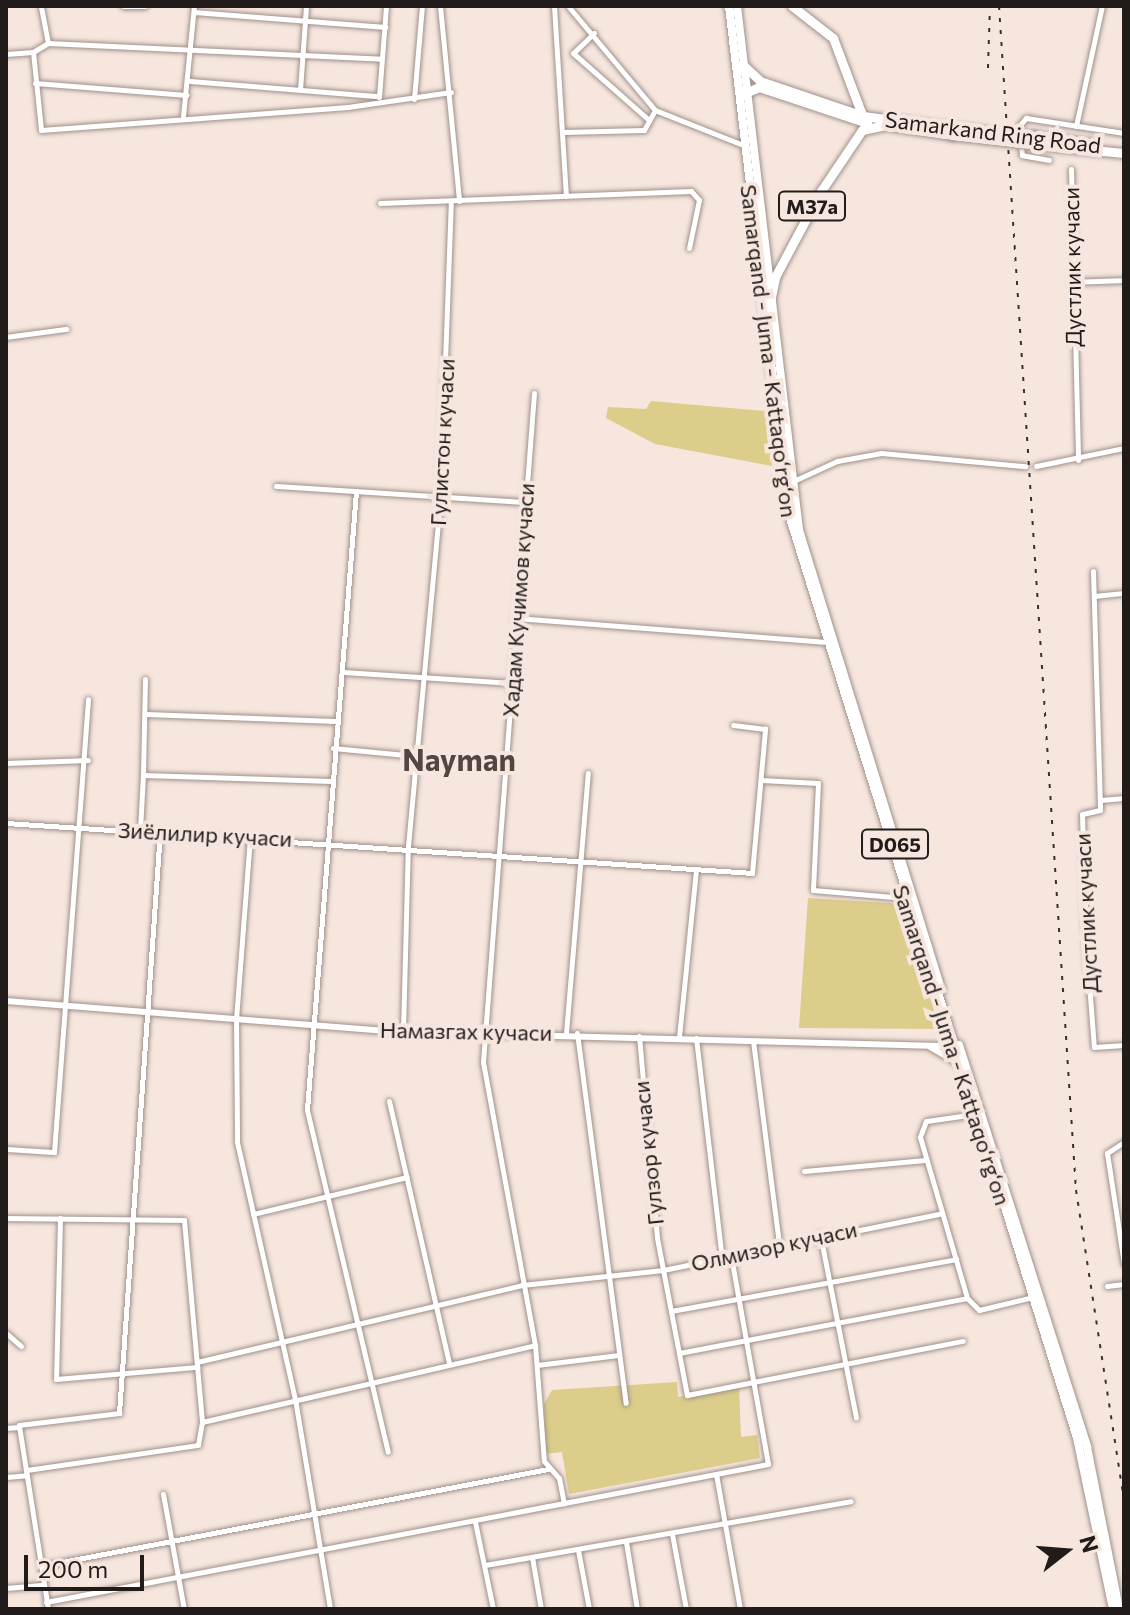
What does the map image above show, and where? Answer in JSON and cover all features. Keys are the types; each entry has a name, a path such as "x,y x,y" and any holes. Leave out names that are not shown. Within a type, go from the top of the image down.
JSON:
{"highway":[{"name":"Samarkand Ring Road","path":"792,6 833,38 867,119"},
{"name":"Samarkand Ring Road","path":"742,64 760,81 885,125 1124,150"},
{"name":"Samarkand Ring Road","path":"745,93 759,87 867,119 952,131"},
{"name":"M37a","path":"768,311 775,277 821,191 862,130 885,125"}],"main road":[{"name":"Samarqand - Juma - Kattaqo‘rg‘on","path":"729,6 785,495 824,642 848,706"},
{"name":"Samarqand - Juma - Kattaqo‘rg‘on","path":"737,6 789,483 848,706 1030,1280 1081,1454 1115,1605"},
{"name":"Samarqand - Juma - Kattaqo‘rg‘on","path":"897,860 905,898 949,1034 1087,1447 1115,1605"}],"street":[{"path":"41,6 48,43"},
{"path":"123,6 145,6"},
{"path":"300,90 306,6"},
{"path":"381,97 386,6"},
{"path":"414,99 422,6"},
{"path":"440,6 451,92 459,201"},
{"path":"554,6 566,196"},
{"path":"568,6 594,33 655,110 743,145"},
{"path":"1076,126 1102,6"},
{"path":"183,116 190,81 194,9 385,27"},
{"path":"594,33 573,53 649,120"},
{"path":"6,54 33,52 48,43 191,52 302,52 382,59"},
{"path":"33,52 41,130 183,116 348,107 381,97"},
{"path":"190,81 414,99 451,92"},
{"path":"35,83 187,95"},
{"path":"564,132 644,130 655,110"},
{"path":"1049,160 1022,155 1020,123 1124,133"},
{"name":"Дустлик кучаси","path":"1071,169 1078,460"},
{"path":"380,203 698,193 698,226 689,248"},
{"name":"Гулистон кучаси","path":"403,1032 408,846 440,498 451,203"},
{"path":"1072,282 1124,280"},
{"path":"6,337 66,329"},
{"name":"Хадам Кучимов кучаси","path":"534,393 485,1034 486,1099 535,1345 548,1469 559,1478 564,1504"},
{"path":"1036,466 1078,460 1124,448"},
{"path":"789,483 837,461 881,453 1025,466"},
{"path":"276,486 525,502"},
{"path":"356,491 333,748 318,1024 307,1110 388,1452"},
{"name":"Дустлик кучаси","path":"1093,571 1100,810 1082,814 1094,1047 1124,1045"},
{"path":"1094,596 1124,593"},
{"path":"515,618 824,642"},
{"path":"342,672 423,680 510,683"},
{"path":"140,830 145,679"},
{"path":"6,1149 54,1152 88,760 88,699"},
{"path":"146,714 335,721"},
{"path":"733,725 765,729 761,780 818,783 813,890 905,898"},
{"path":"333,748 416,756"},
{"path":"6,763 88,760"},
{"path":"566,1033 583,865 588,773"},
{"path":"143,775 332,781"},
{"name":"Зиёлилир кучаси","path":"6,823 408,846 583,865 752,873 761,780"},
{"path":"1100,800 1124,798"},
{"path":"6,1428 119,1413 118,1377 160,831"},
{"path":"250,837 236,1018 237,1142 295,1399 330,1609"},
{"path":"679,1037 696,870"},
{"name":"Намазгах кучаси","path":"6,1001 403,1032 577,1033 927,1045"},
{"path":"577,1033 606,1278 626,1403"},
{"path":"927,1045 942,1046 949,1034"},
{"name":"Гулзор кучаси","path":"639,1036 640,1097 663,1270 687,1395 754,1383"},
{"path":"696,1037 722,1258"},
{"path":"753,1040 779,1244"},
{"path":"927,1045 959,1064"},
{"path":"389,1101 449,1362"},
{"path":"975,1114 920,1126 926,1160 967,1298 973,1308 1033,1297"},
{"path":"1124,1142 1107,1153 1124,1264"},
{"path":"804,1171 926,1160"},
{"path":"253,1214 407,1177"},
{"name":"Олмизор кучаси","path":"60,1218 56,1379 118,1377 197,1365 522,1285 663,1270 820,1234 942,1213"},
{"path":"6,1218 184,1220 202,1422 198,1445 6,1477"},
{"path":"820,1234 856,1417"},
{"path":"19,1427 47,1606 177,1577 321,1552 768,1464 731,1256"},
{"path":"671,1311 956,1259"},
{"path":"1107,1286 1124,1284"},
{"path":"679,1353 967,1298"},
{"path":"6,1333 21,1346"},
{"path":"754,1383 963,1341"},
{"path":"202,1422 449,1362 535,1345"},
{"path":"537,1365 618,1355"},
{"path":"41,1566 548,1469"},
{"path":"716,1474 740,1609"},
{"path":"163,1494 184,1609"},
{"path":"485,1565 850,1501"},
{"path":"475,1522 493,1609"},
{"path":"672,1534 686,1609"},
{"path":"626,1542 637,1609"},
{"path":"578,1550 589,1609"},
{"path":"532,1557 541,1609"},
{"path":"6,1588 44,1585"}],"shaded area":[{"path":"651,401 765,411 772,466 655,444 606,418 608,407 646,409"},
{"path":"808,898 902,904 942,1029 799,1028"},
{"path":"677,1382 678,1397 739,1387 741,1437 757,1435 760,1458 569,1494 562,1452 545,1454 544,1404 552,1390"}],"railway":[{"path":"988,68 990,6"},
{"path":"999,6 1076,1190 1124,1501"}],"district":[{"name":"Nayman","path":"459,759"}]}
